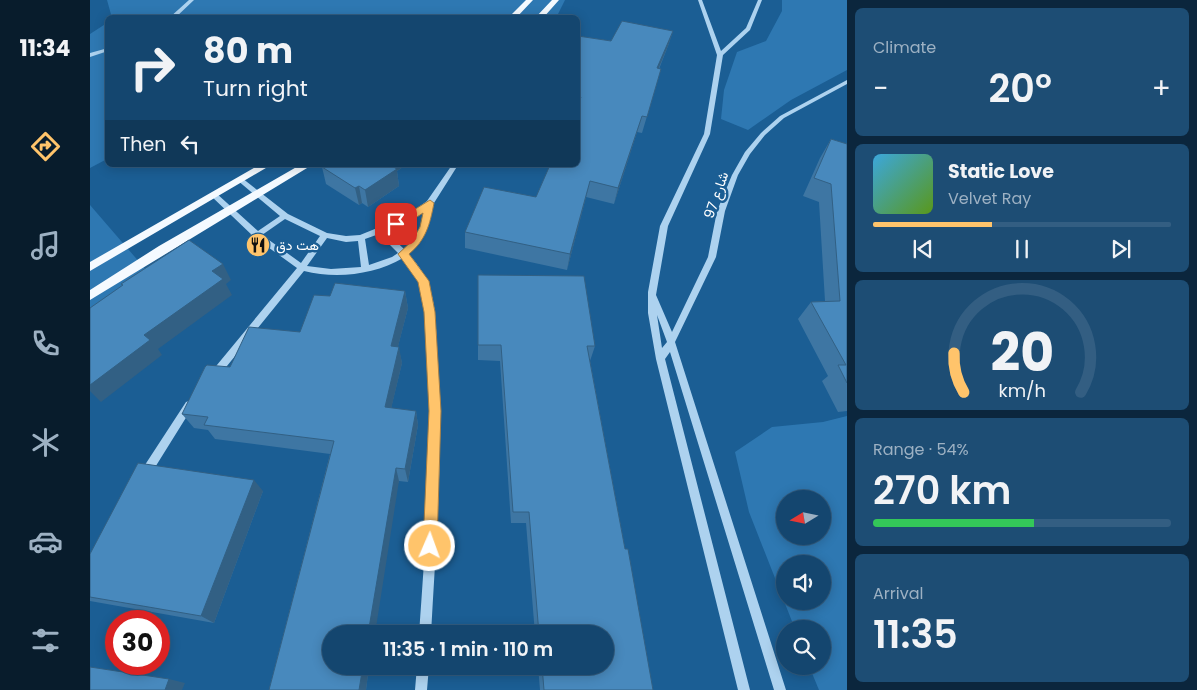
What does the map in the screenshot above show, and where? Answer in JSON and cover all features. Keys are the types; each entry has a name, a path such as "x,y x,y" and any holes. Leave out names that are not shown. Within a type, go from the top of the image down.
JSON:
{"main road":[{"path":"514,15 530,0"},
{"path":"541,15 556,0"},
{"path":"90,267 263,167"},
{"path":"90,296 163,249 304,167"}],"street":[{"path":"174,15 192,0"},
{"path":"700,0 720,55 707,134 664,226 652,292 652,313 660,358 744,690"},
{"path":"720,55 748,29 760,0"},
{"path":"90,55 105,50"},
{"name":"شارع 97","path":"660,358 671,342 712,257 721,210 735,175 747,153 763,134 782,117 810,100 847,82"},
{"path":"240,180 285,216 325,235 346,239 361,238 410,218 430,203 454,167"},
{"path":"214,196 257,235 302,268 332,272 384,264 403,254 416,244 425,227 430,203"},
{"path":"257,235 285,216"},
{"path":"381,231 403,254 423,281 430,312 435,411 425,625"},
{"path":"206,385 302,268 325,235"},
{"path":"361,238 365,268"},
{"path":"652,292 671,342 780,690"},
{"path":"139,484 163,443 193,399"},
{"path":"421,690 422,675"}],"shaded area":[{"path":"107,0 565,0 558,15 111,15"},
{"path":"782,0 847,0 847,70 791,100 748,130 721,119 724,90 737,52 766,41 782,11"},
{"path":"105,24 105,160 90,168 90,34"},
{"path":"90,205 147,271 90,320"},
{"path":"847,416 847,690 819,690 813,675 831,675 831,620 791,620 788,610 831,610 831,555 776,555 776,581 749,512 735,452 772,427 823,422"}],"building":[{"path":"622,21 673,31 657,68 661,69 647,117 642,116 618,188 590,181 570,254 465,232 484,187 536,197 549,167 580,167 580,36 611,41"},
{"path":"831,139 847,144 847,383 838,365 846,365 811,302 840,301 831,184 814,178"},
{"path":"322,167 394,167 397,169 365,190 359,186 355,188"},
{"path":"189,240 223,264 212,271 223,279 144,335 150,340 90,385 90,308 123,285 121,284"},
{"path":"478,275 584,276 595,346 587,346 625,549 628,549 653,690 544,690 543,675 614,675 614,625 538,625 529,512 513,512 501,345 478,345"},
{"path":"335,283 405,291 391,346 399,347 385,407 416,411 405,469 396,468 370,625 322,625 322,675 362,675 359,690 269,690 334,441 204,425 208,417 182,414 205,367 207,365 230,367 249,327 300,332 314,295 330,296"},
{"path":"138,463 254,480 201,616 90,597 90,554"},
{"path":"90,667 105,669 105,675 143,675 169,679 165,690 90,690"}],"place":[{"name":"هت دق","path":"258,245"}],"route":[{"path":"396,224 410,218 430,203 425,227 416,244 403,254 423,281 430,312 435,411 430,546"}]}
